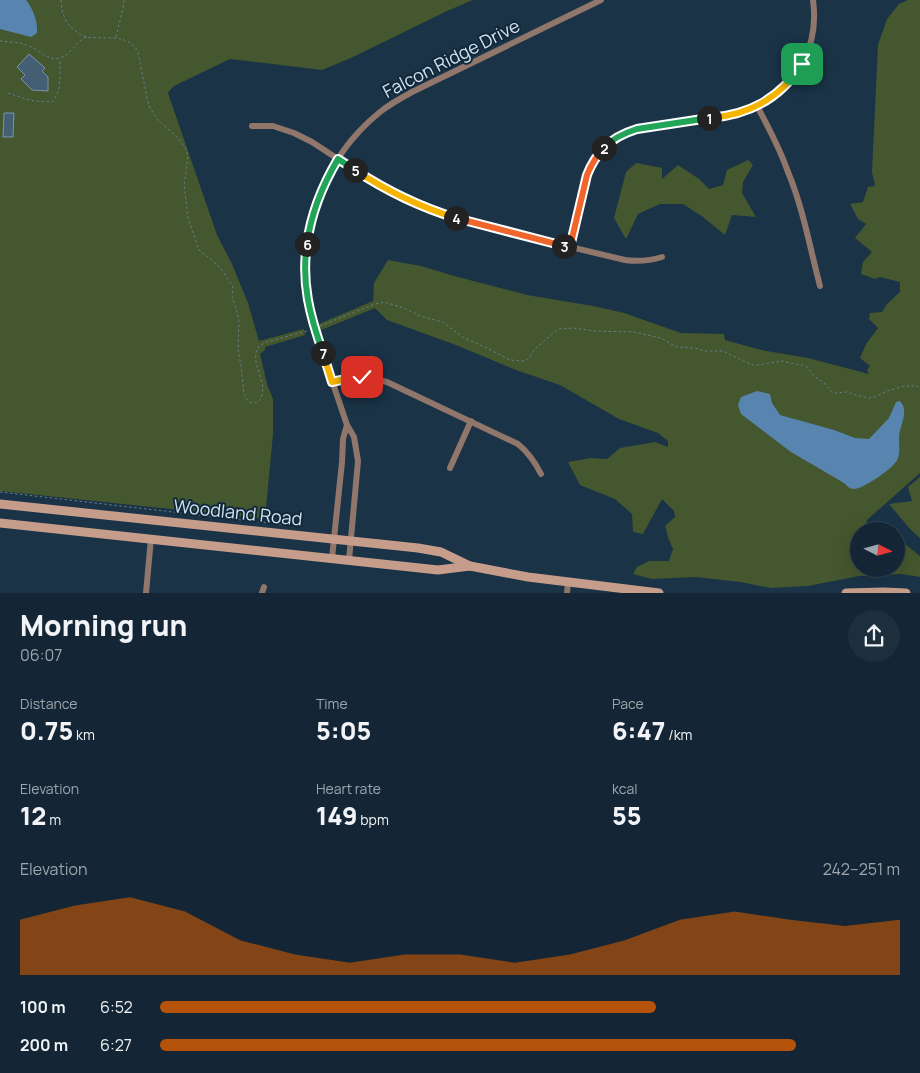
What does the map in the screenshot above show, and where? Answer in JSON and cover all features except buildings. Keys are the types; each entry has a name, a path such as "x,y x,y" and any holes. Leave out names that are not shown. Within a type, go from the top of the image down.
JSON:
{"main road":[{"name":"Woodland Road","path":"0,504 418,548 441,552 470,566 528,577 659,593"},
{"name":"Woodland Road","path":"0,523 438,570 470,566"},
{"path":"846,593 906,593"}],"street":[{"name":"Falcon Ridge Drive","path":"349,560 358,461 354,437 347,425 314,328 308,307 306,289 306,247 309,230 314,210 325,182 338,159 355,137 367,124 394,102 601,0"},
{"path":"570,247 587,175 598,154 611,142 637,129 724,117 757,106 779,92 796,74 811,45 814,24 813,0"},
{"path":"757,106 774,138 789,173 820,286"},
{"path":"252,126 273,126 284,129 312,142 394,194 444,215 625,260 648,262 662,257"},
{"path":"332,382 362,377 387,382 518,444 533,459 541,474"},
{"path":"450,468 471,421"},
{"name":"Falcon Ridge Drive","path":"332,558 343,440 347,425"},
{"path":"146,593 151,538"},
{"path":"567,593 568,583"}],"path":[{"path":"61,0 68,25 75,32 86,37 121,38 135,46 138,52 150,108 158,120 176,136 186,149 188,156 184,185 188,218 199,250 222,270 232,286 232,296 239,319 238,350 244,394 248,402 258,402 262,398 262,385 255,357 259,346 333,322 384,302 404,308 420,316 443,322 464,338 510,360 524,361 528,359 536,348 560,329 573,328 596,332 634,332 661,338 676,346 704,351 723,351 752,365 782,361 806,366 814,376 835,393 847,392 875,398 887,391 905,386 917,386 920,388"},
{"path":"116,38 124,8 124,0"},
{"path":"0,41 30,46 50,58 60,58 70,51 81,39 86,37"},
{"path":"8,94 33,101 52,102 55,100 60,58"},
{"path":"0,492 285,525"}],"green space":[{"path":"0,0 473,0 322,70 230,59 174,86 168,93 217,235 232,264 248,303 259,341 304,329 305,335 265,347 265,350 260,354 267,384 273,399 273,434 265,519 0,491"},
{"path":"908,0 920,0 920,473 867,522 850,522 850,578 808,586 771,588 695,577 652,579 633,574 637,567 649,561 669,561 673,549 665,526 675,517 674,511 662,499 643,534 633,532 632,514 615,499 580,485 568,462 591,458 607,459 620,448 655,442 668,447 668,441 658,433 619,419 560,385 387,320 375,308 321,330 319,324 373,301 374,283 388,260 421,266 527,295 624,313 681,333 724,334 725,340 761,350 808,358 869,374 867,370 870,366 860,358 866,344 878,328 869,319 870,313 882,312 887,304 900,292 900,282 880,277 875,279 861,274 863,262 872,252 855,238 866,224 858,219 850,204 863,202 868,187 875,186 872,172 878,45 887,19 899,4"},
{"path":"748,160 753,165 743,182 742,193 756,217 732,215 725,235 683,204 660,204 638,214 626,239 614,218 626,172 636,163 662,168 662,179 678,165 699,179 709,189 723,185 727,170"},
{"path":"920,477 920,538 889,504 912,501 908,487"},
{"path":"905,544 920,556 920,577 905,575"}],"water":[{"path":"0,0 26,0 31,7 37,24 37,33 31,37 0,29"},
{"path":"757,391 770,394 772,403 780,415 855,438 869,439 889,418 896,402 900,401 903,405 904,414 899,433 898,458 892,467 871,482 858,488 850,488 791,452 741,414 738,405 741,397"}],"route":[{"path":"362,377 332,382 308,307 306,289 306,247 309,230 321,190 338,159 394,194 444,215 570,247 587,175 598,154 615,138 637,129 724,117 749,110 779,92 796,74 802,64"}]}
